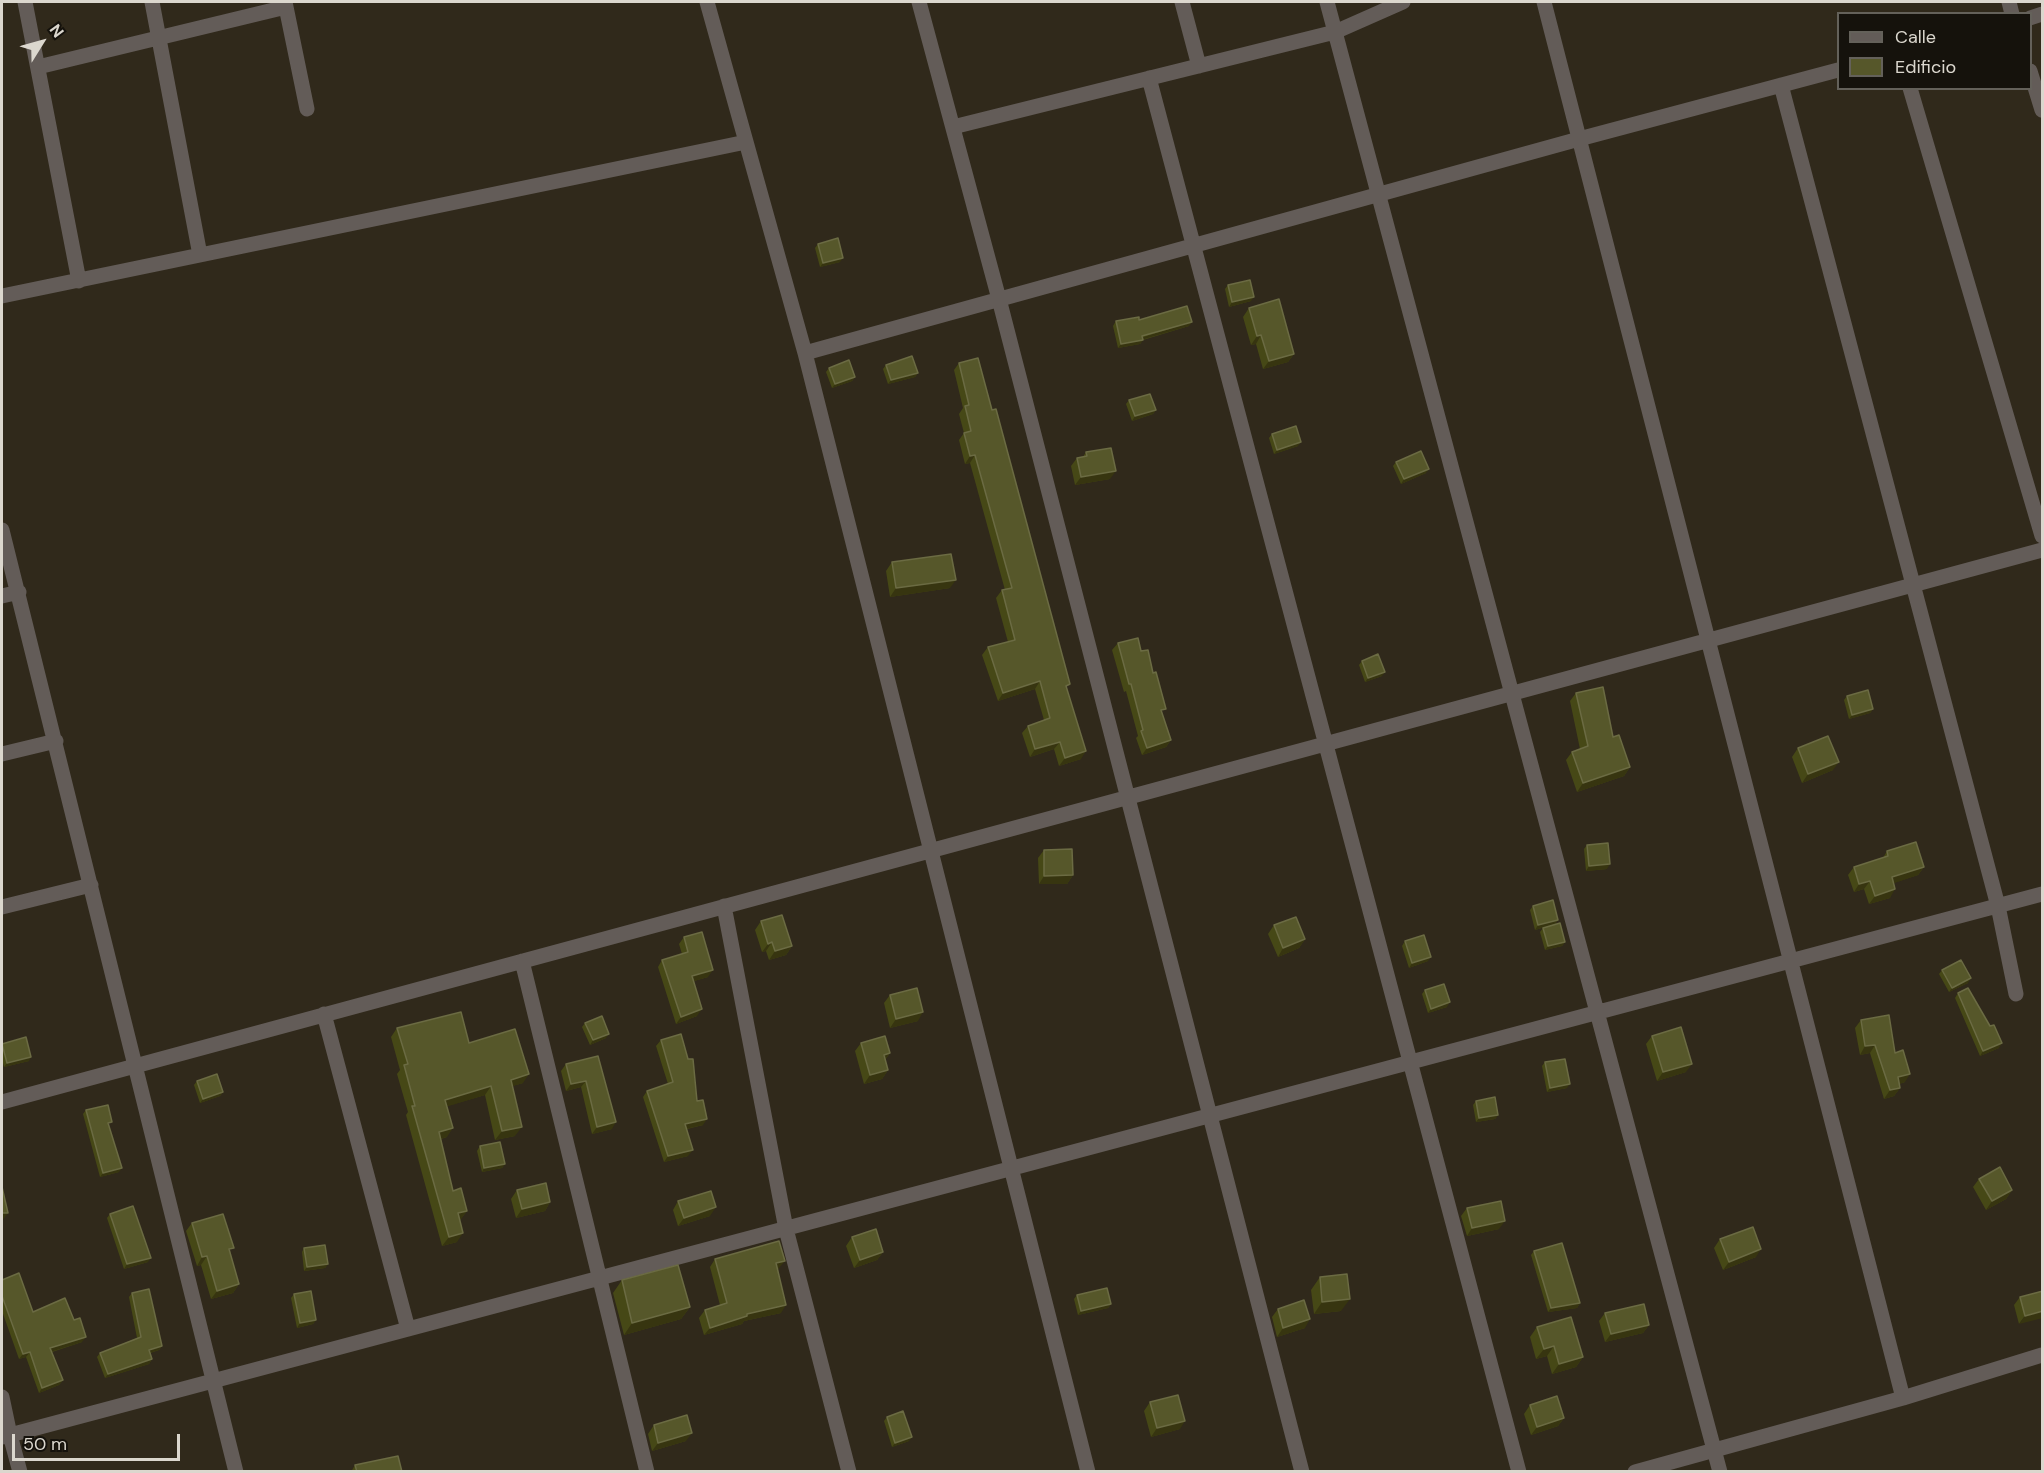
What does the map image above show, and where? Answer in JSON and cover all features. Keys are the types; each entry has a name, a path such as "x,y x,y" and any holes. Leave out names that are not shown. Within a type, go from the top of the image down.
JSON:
{"street":[{"path":"25,2 79,281"},
{"path":"152,2 200,255"},
{"path":"707,2 805,353 1088,1472"},
{"path":"919,2 999,299 1302,1472"},
{"path":"1182,2 1199,66"},
{"path":"1328,2 1377,195 1720,1472"},
{"path":"953,127 1335,32 1403,2"},
{"path":"1544,2 1903,1398"},
{"path":"38,67 159,38 285,4 307,109"},
{"path":"805,353 1579,139 1837,71"},
{"path":"2032,74 2043,110"},
{"path":"1149,78 1519,1472"},
{"path":"1781,85 1998,906 2016,994"},
{"path":"1911,90 2043,536"},
{"path":"2,296 746,142"},
{"path":"2,530 236,1472"},
{"path":"2,1102 2043,550"},
{"path":"2,596 19,592"},
{"path":"2,754 56,741"},
{"path":"2,907 91,885"},
{"path":"6,1436 2043,894"},
{"path":"724,906 786,1229 849,1472"},
{"path":"522,961 646,1472"},
{"path":"324,1014 408,1329"},
{"path":"1635,1472 1903,1398 2043,1355"},
{"path":"2,1397 6,1436 20,1472"}],"building":[{"path":"838,238 843,258 823,263 818,244"},
{"path":"1250,280 1254,297 1232,302 1228,285"},
{"path":"1279,299 1294,354 1269,361 1261,335 1257,336 1249,308"},
{"path":"1187,306 1192,322 1142,336 1143,340 1121,344 1116,321 1139,317 1139,320"},
{"path":"912,356 918,373 891,380 886,365"},
{"path":"978,358 992,410 996,409 1070,684 1066,686 1086,751 1065,758 1060,742 1035,749 1028,726 1050,718 1040,681 1003,693 988,647 1015,640 1002,590 1012,588 975,455 970,456 964,433 971,431 965,406 969,405 959,363"},
{"path":"849,360 855,377 835,384 829,368"},
{"path":"1150,394 1156,410 1135,416 1129,400"},
{"path":"1296,426 1301,442 1277,450 1272,434"},
{"path":"1111,448 1116,471 1081,477 1077,458 1087,456 1086,452"},
{"path":"1421,451 1429,469 1404,479 1396,462"},
{"path":"951,554 956,580 896,588 892,562"},
{"path":"1138,638 1141,651 1148,650 1153,673 1156,672 1166,709 1161,710 1171,740 1147,748 1118,643"},
{"path":"1378,654 1385,672 1368,678 1362,661"},
{"path":"1603,687 1613,737 1619,735 1630,767 1583,783 1572,752 1588,746 1576,693"},
{"path":"1868,690 1873,709 1852,715 1847,696"},
{"path":"1828,736 1839,762 1808,774 1798,748"},
{"path":"1916,842 1924,867 1892,877 1895,889 1875,896 1870,881 1859,884 1854,867 1888,856 1887,851"},
{"path":"1608,843 1610,864 1589,866 1587,845"},
{"path":"1072,849 1073,875 1044,876 1044,850"},
{"path":"1553,900 1558,920 1538,925 1533,906"},
{"path":"782,915 792,946 775,951 772,942 768,944 761,921"},
{"path":"1296,917 1305,939 1283,948 1274,925"},
{"path":"1560,923 1565,942 1548,946 1543,928"},
{"path":"702,932 713,970 692,976 702,1009 681,1017 662,960 688,952 684,937"},
{"path":"1424,935 1431,957 1412,963 1405,941"},
{"path":"1961,960 1971,978 1952,988 1942,970"},
{"path":"1444,984 1450,1002 1431,1009 1425,990"},
{"path":"917,988 923,1012 896,1019 890,995"},
{"path":"1968,988 1990,1026 1994,1025 2002,1043 1983,1051 1958,993"},
{"path":"461,1012 469,1043 515,1029 529,1074 511,1080 522,1127 502,1131 491,1086 445,1100 453,1128 439,1132 453,1191 461,1188 467,1211 458,1213 463,1233 449,1237 412,1106 415,1106 404,1065 408,1064 397,1028"},
{"path":"1889,1015 1895,1053 1903,1050 1910,1074 1898,1077 1900,1088 1890,1090 1875,1045 1865,1046 1861,1020"},
{"path":"602,1016 609,1034 593,1040 585,1023"},
{"path":"1681,1027 1692,1064 1663,1072 1652,1036"},
{"path":"681,1034 688,1059 693,1059 697,1101 703,1100 707,1119 685,1124 693,1150 668,1156 647,1091 673,1082 661,1040"},
{"path":"885,1036 890,1053 884,1055 888,1070 870,1075 861,1043"},
{"path":"26,1037 31,1057 7,1063 2,1044"},
{"path":"598,1056 616,1122 597,1127 586,1081 571,1084 566,1064"},
{"path":"1565,1059 1570,1084 1550,1088 1545,1062"},
{"path":"217,1074 223,1092 203,1099 197,1081"},
{"path":"1495,1097 1498,1115 1479,1118 1476,1101"},
{"path":"108,1105 112,1122 108,1123 122,1168 103,1173 86,1110"},
{"path":"500,1142 505,1164 484,1168 480,1146"},
{"path":"2000,1167 2012,1190 1992,1201 1979,1179"},
{"path":"546,1183 550,1202 522,1209 517,1190"},
{"path":"2,1187 8,1213 2,1213"},
{"path":"711,1191 716,1207 684,1218 678,1201"},
{"path":"1501,1201 1505,1221 1472,1228 1467,1208"},
{"path":"133,1206 151,1258 127,1264 110,1214"},
{"path":"223,1214 234,1248 229,1249 239,1284 217,1291 207,1256 202,1257 192,1223"},
{"path":"1753,1227 1761,1249 1729,1262 1720,1239"},
{"path":"876,1229 883,1252 860,1260 852,1237"},
{"path":"779,1241 785,1261 776,1263 786,1305 747,1314 747,1316 710,1328 705,1310 727,1303 715,1259"},
{"path":"1562,1243 1580,1303 1551,1308 1534,1251"},
{"path":"325,1245 328,1264 307,1267 304,1248"},
{"path":"678,1265 690,1307 632,1323 622,1280"},
{"path":"19,1273 33,1312 65,1298 74,1320 80,1318 86,1337 50,1348 63,1380 42,1388 30,1352 23,1354 2,1296 2,1280"},
{"path":"1347,1274 1350,1299 1322,1302 1320,1277"},
{"path":"1107,1288 1111,1304 1081,1311 1077,1295"},
{"path":"149,1289 162,1346 149,1350 152,1359 108,1374 100,1353 141,1337 132,1293"},
{"path":"311,1291 316,1320 300,1323 294,1294"},
{"path":"2043,1291 2043,1311 2025,1316 2020,1297"},
{"path":"1304,1300 1310,1319 1283,1328 1278,1309"},
{"path":"1644,1304 1649,1325 1611,1334 1605,1313"},
{"path":"1571,1317 1583,1357 1559,1364 1554,1346 1544,1349 1537,1327"},
{"path":"1178,1395 1185,1421 1157,1428 1150,1402"},
{"path":"1557,1396 1564,1418 1537,1427 1530,1405"},
{"path":"903,1411 912,1437 895,1443 887,1417"},
{"path":"687,1415 692,1433 658,1443 654,1425"},
{"path":"398,1456 402,1472 357,1472 355,1465"}]}
